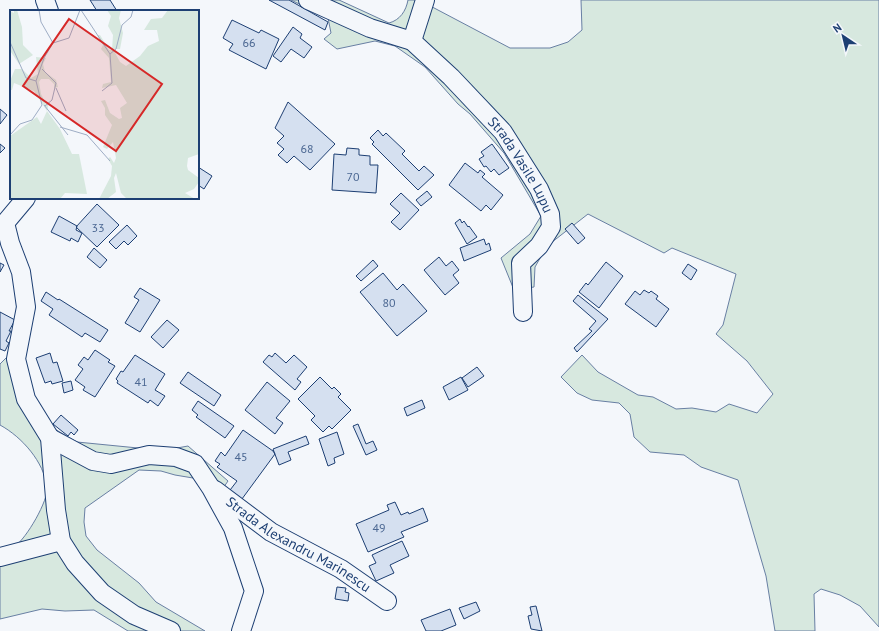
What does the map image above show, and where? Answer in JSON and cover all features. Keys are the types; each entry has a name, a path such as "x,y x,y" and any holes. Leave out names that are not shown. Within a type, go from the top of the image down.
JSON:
{"street":[{"path":"45,0 49,10"},
{"name":"Strada Vasile Lupu","path":"308,0 370,28 412,41 451,77 503,132 539,189 550,214 551,227 539,246 522,263 523,312"},
{"path":"412,41 425,0"},
{"path":"25,199 3,222 21,272 26,307 16,359 26,399 50,438 56,510 61,541 76,563 102,593 134,615 171,631"},
{"name":"Strada Alexandru Marinescu","path":"50,438 93,461 111,464 149,455 176,457 195,464 211,488 233,528 254,591 241,631"},
{"name":"Strada Alexandru Marinescu","path":"211,488 271,532 341,569 387,601"},
{"path":"0,557 61,541"}],"shaded area":[{"path":"291,0 339,0 389,23 396,20 402,14 406,8 408,0 419,0 510,48 550,48 568,42 582,30 581,0 879,0 879,627 860,606 840,595 821,589 814,594 815,631 775,631 766,576 738,480 701,467 684,455 650,452 634,437 630,414 619,403 592,400 577,393 561,377 582,355 598,372 638,395 653,397 676,409 692,408 716,412 729,404 757,413 773,394 747,361 716,334 723,325 736,274 672,248 664,253 588,214 547,246 535,267 534,287 514,290 501,258 530,234 541,216 504,153 470,114 458,104 425,67 395,46 375,41 337,49 324,39 331,33 328,18"},
{"path":"24,352 26,377 46,424 77,442 138,448 177,448 188,446 228,481 212,504 202,484 193,478 161,471 139,470 85,508 84,522 86,536 97,550 139,583 156,602 205,631 128,631 94,610 65,611 42,609 0,619 0,550 15,546 25,536 41,510 47,493 45,478 31,451 16,436 0,425 0,364 6,358"}],"building":[{"path":"90,0 110,0 116,10 96,10"},
{"path":"269,0 289,0 328,22 325,30"},
{"path":"232,20 259,33 261,30 279,39 266,69 229,50 233,44 223,38"},
{"path":"293,27 302,34 300,38 312,47 304,58 291,49 281,62 273,56"},
{"path":"288,102 335,144 310,170 294,156 287,163 278,155 284,149 277,143 284,136 275,128"},
{"path":"0,109 7,115 0,124"},
{"path":"378,130 383,136 386,133 405,151 402,154 419,171 424,166 434,175 418,190 372,144 374,142 370,138"},
{"path":"0,144 5,148 0,153"},
{"path":"492,144 509,168 499,175 494,169 491,172 486,166 484,167 479,159 484,156 481,152"},
{"path":"347,148 359,149 359,155 370,156 370,165 378,165 376,193 332,190 334,154 346,155"},
{"path":"465,163 478,173 480,170 485,174 482,177 503,195 491,210 486,205 481,211 449,185"},
{"path":"199,168 212,176 204,189 199,186"},
{"path":"427,191 432,197 421,206 416,200"},
{"path":"401,193 419,210 400,230 391,222 400,213 390,204"},
{"path":"97,204 119,225 97,247 76,227"},
{"path":"59,216 77,226 76,230 82,233 78,242 71,238 70,241 51,232"},
{"path":"460,219 462,223 464,221 468,227 469,226 477,237 467,244 455,223"},
{"path":"572,223 585,238 578,244 565,229"},
{"path":"127,225 137,236 128,245 124,241 116,249 109,242"},
{"path":"484,239 486,245 489,243 491,250 464,261 460,248"},
{"path":"94,248 107,260 100,268 87,257"},
{"path":"439,257 446,266 452,261 459,270 453,275 459,283 445,295 424,270"},
{"path":"373,260 378,266 361,281 356,276"},
{"path":"606,262 623,276 599,308 579,292 586,283 588,285"},
{"path":"0,263 4,265 0,272"},
{"path":"688,264 697,270 691,280 682,273"},
{"path":"383,273 397,290 403,284 427,311 397,336 360,292"},
{"path":"140,288 160,300 140,332 125,323 139,300 134,297"},
{"path":"644,290 649,293 651,291 658,296 656,299 669,309 656,327 625,304 635,291 640,295"},
{"path":"46,292 108,330 100,342 85,333 82,337 49,315 53,309 41,301"},
{"path":"578,295 608,319 577,352 574,348 592,331 589,329 596,321 573,301"},
{"path":"0,312 15,320 9,331 11,331 6,341 9,343 5,351 0,349"},
{"path":"167,320 179,330 163,348 151,337"},
{"path":"95,350 110,360 108,362 115,366 95,397 83,390 85,387 75,380 83,369 78,365 84,357 88,360"},
{"path":"50,353 53,363 57,362 63,381 52,384 51,381 45,383 36,358"},
{"path":"275,353 286,363 294,355 307,367 297,379 301,382 295,390 263,362 269,355 272,357"},
{"path":"135,355 165,374 155,390 165,396 158,406 150,400 148,403 117,383 118,381 116,379 121,371 123,372"},
{"path":"477,367 484,376 468,387 462,378"},
{"path":"188,372 221,395 214,406 180,383"},
{"path":"320,377 332,389 334,387 341,394 338,397 351,410 332,429 329,426 323,432 311,420 315,416 298,399"},
{"path":"461,377 468,390 449,400 443,387"},
{"path":"71,381 73,390 64,393 62,383"},
{"path":"267,382 290,401 276,418 283,423 275,434 245,410"},
{"path":"422,400 425,408 407,416 404,408"},
{"path":"198,401 234,426 225,438 196,417 198,415 192,410"},
{"path":"61,415 78,430 74,435 71,432 68,436 53,424"},
{"path":"358,424 366,444 373,441 377,450 366,455 353,426"},
{"path":"243,430 275,454 239,503 227,494 237,481 217,467 220,464 215,461 221,452 225,456"},
{"path":"337,432 344,454 334,458 335,463 328,466 319,439"},
{"path":"306,436 309,444 288,452 291,460 279,465 273,449"},
{"path":"395,502 401,515 408,512 409,514 423,508 428,521 401,532 404,537 368,552 356,524 389,510 387,505"},
{"path":"402,541 409,556 390,565 394,573 376,581 369,566 376,563 372,555"},
{"path":"337,587 346,588 345,592 349,593 348,601 335,599"},
{"path":"476,602 480,611 464,619 459,608"},
{"path":"536,606 542,631 531,629 528,616 532,615 530,607"},
{"path":"450,609 456,625 441,631 426,631 421,620"}]}
